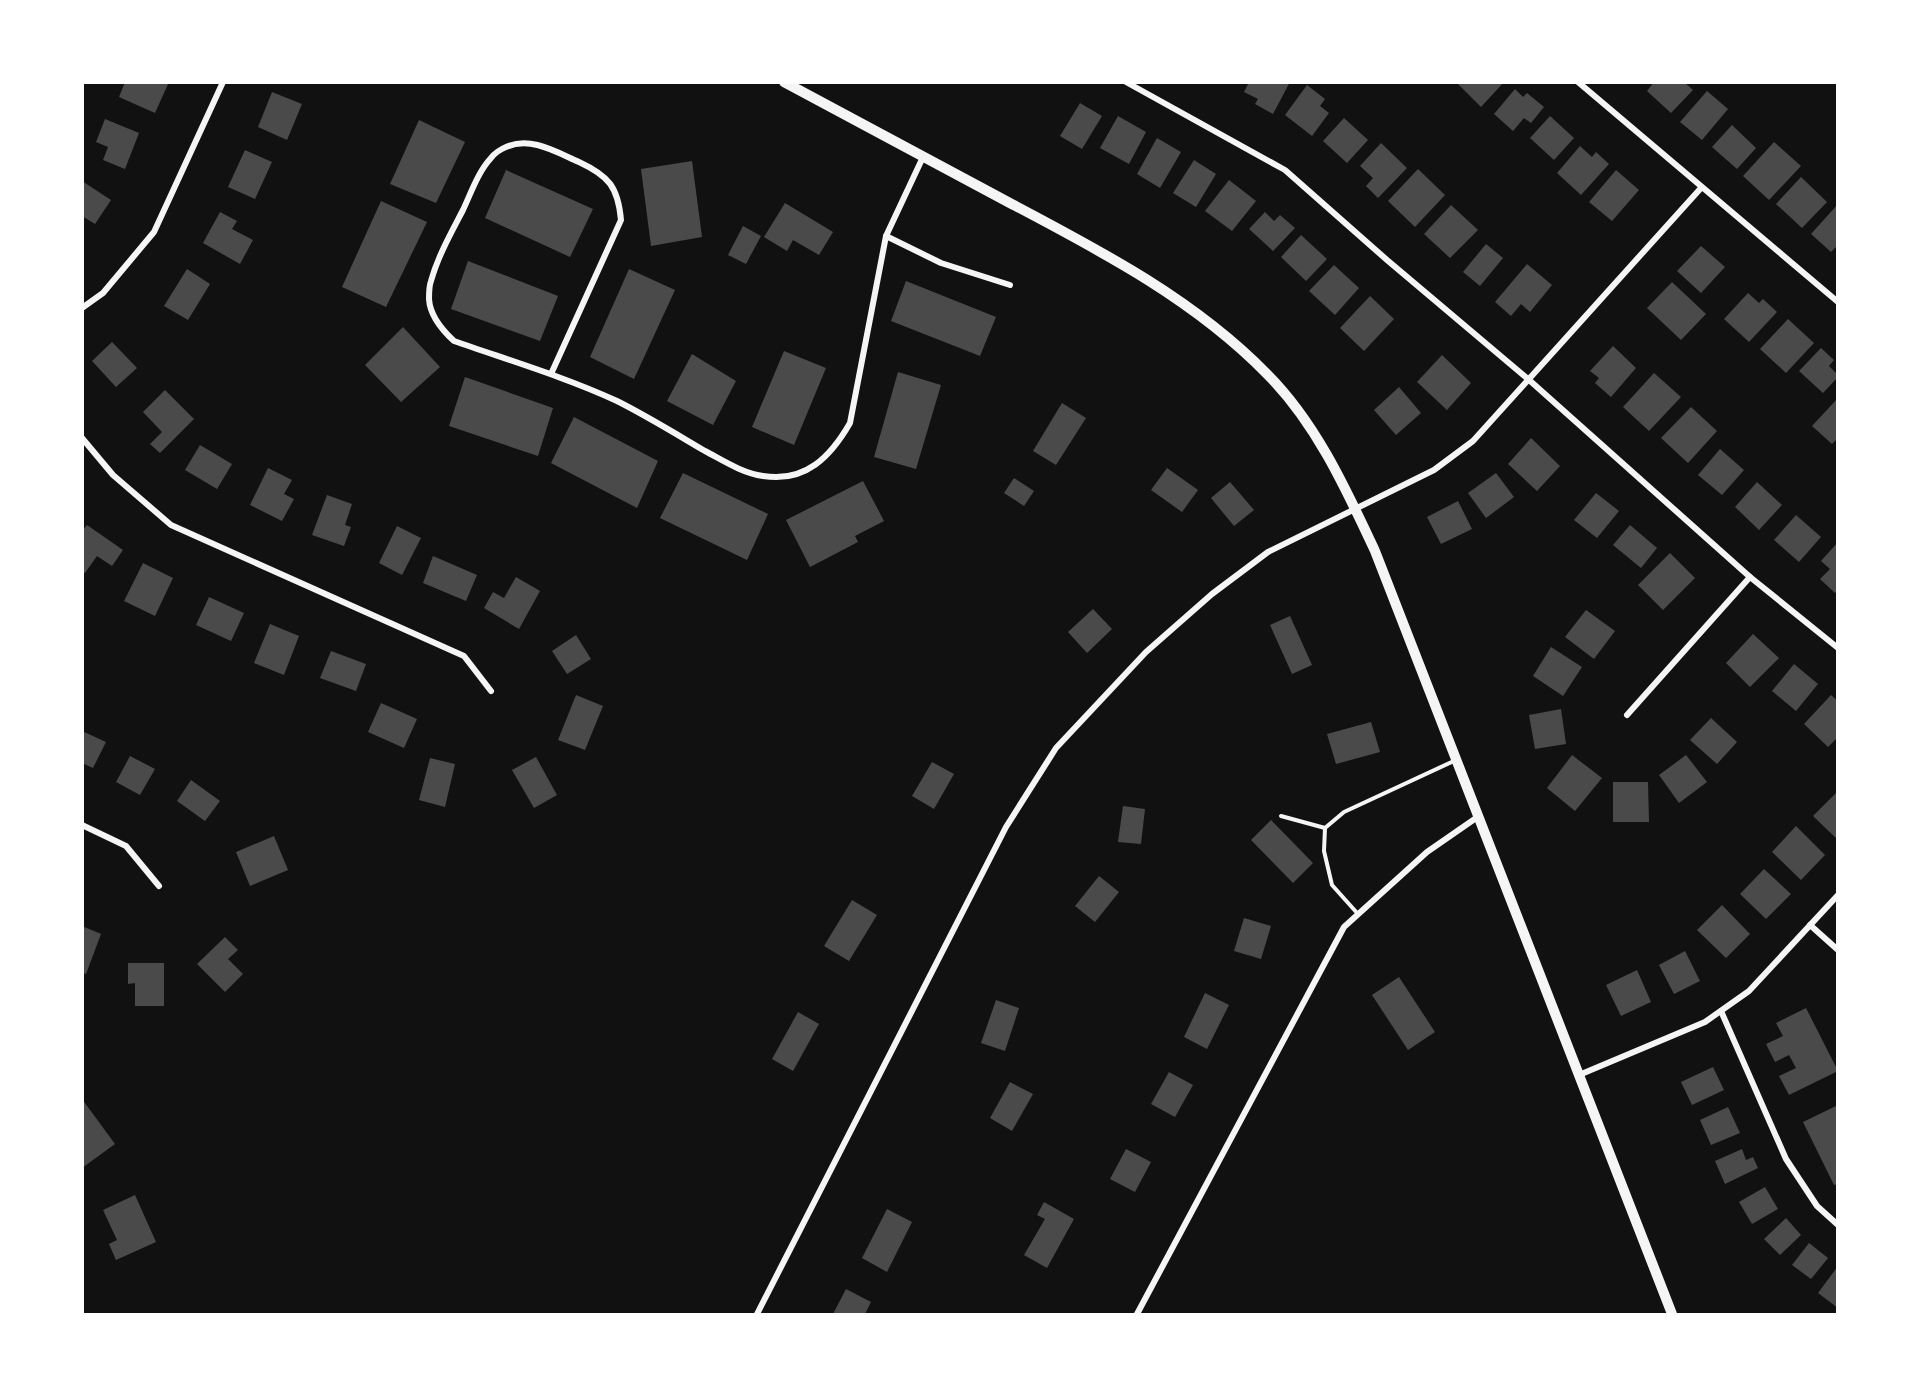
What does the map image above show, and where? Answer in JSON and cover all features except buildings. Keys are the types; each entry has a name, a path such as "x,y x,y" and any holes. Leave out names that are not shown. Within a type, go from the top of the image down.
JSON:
{"street":[{"path":"82,308 103,293 154,232 223,82"},
{"path":"784,82 1094,248 1151,282 1216,327 1268,374 1308,422 1375,551 1672,1314"},
{"path":"1126,82 1286,170 1387,260 1528,379 1750,577 1838,648"},
{"path":"1578,82 1838,302"},
{"path":"551,374 621,220 619,200 611,183 598,171 540,145 521,142 505,147 492,157 480,173 439,258 430,283 429,301 438,324 454,341 551,374 618,402 739,470 764,477 790,475 818,465 837,445 850,423 886,236 923,157"},
{"path":"757,1314 1006,827 1056,748 1146,652 1212,594 1268,552 1434,470 1473,441 1701,188"},
{"path":"886,236 941,263 1010,285"},
{"path":"82,438 113,476 171,525 464,656 491,691"},
{"path":"1627,715 1750,577"},
{"path":"1137,1314 1344,927 1427,852 1479,816"},
{"path":"82,825 126,846 159,886"},
{"path":"1579,1075 1705,1022 1749,992 1838,895"},
{"path":"1810,925 1838,950"},
{"path":"1721,1011 1786,1159 1817,1206 1838,1225"}],"lane":[{"path":"1358,915 1332,885 1324,851 1325,828 1344,812 1457,760"},
{"path":"1281,816 1325,828"}]}
